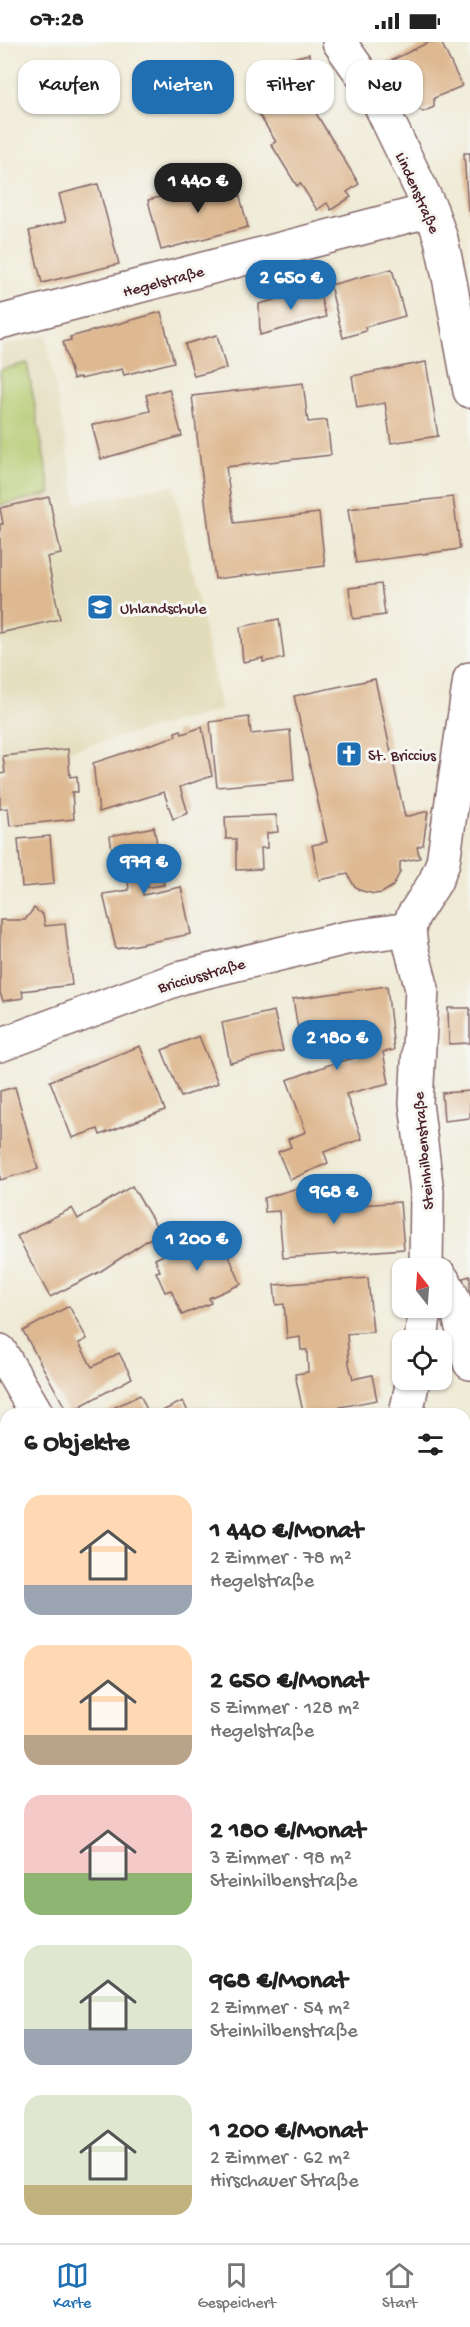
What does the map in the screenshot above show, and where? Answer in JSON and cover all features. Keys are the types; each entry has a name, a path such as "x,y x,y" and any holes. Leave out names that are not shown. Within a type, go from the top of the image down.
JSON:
{"street":[{"name":"Lindenstraße","path":"339,42 373,90 431,210 446,261 470,392"},
{"name":"Hegelstraße","path":"0,322 431,210"},
{"path":"409,929 413,916 435,882 443,862 470,679"},
{"name":"Bricciusstraße","path":"0,1044 183,976 346,938 409,929"},
{"name":"Steinhilbenstraße","path":"409,929 411,947 422,988 416,1103 427,1192 430,1258"},
{"name":"Steinhilbenstraße","path":"452,1296 470,1363"},
{"path":"0,1351 33,1408"},
{"path":"407,1408 411,1390"}],"shaded area":[{"name":"Uhlandschule","path":"46,335 77,503 174,485 221,710 0,769 0,347"}],"green space":[{"path":"27,363 51,494 0,505 0,370"}],"building":[{"path":"429,42 441,42 462,86 434,98 434,107 423,112 423,60 392,60"},
{"path":"309,54 310,60 285,60"},
{"path":"259,114 316,114 359,184 347,192 351,197 331,210 327,203 317,210 300,183 297,186 271,144 276,142"},
{"path":"464,153 470,153 470,211 468,211"},
{"path":"235,178 248,227 161,250 148,200"},
{"path":"98,184 119,264 42,283 29,231 66,221 59,194"},
{"path":"392,269 405,316 365,327 366,331 343,338 330,285"},
{"path":"318,288 326,317 260,335 259,304"},
{"path":"161,312 174,362 124,375 122,369 73,379 63,342 71,340 70,337"},
{"path":"217,335 226,368 194,376 185,344"},
{"path":"426,362 438,436 391,443 385,403 357,408 352,376"},
{"path":"303,383 308,422 327,420 331,455 226,467 234,523 319,513 325,566 215,579 192,396"},
{"path":"169,389 182,436 101,459 92,425 150,411 146,395"},
{"path":"49,497 61,554 47,557 60,619 0,633 0,524 3,524 0,508"},
{"path":"453,497 460,549 356,563 348,509"},
{"path":"381,584 385,615 353,619 349,588"},
{"path":"279,619 284,658 263,662 263,658 243,662 240,627"},
{"name":"St. Briccius","path":"375,679 405,817 428,811 423,845 417,847 420,858 400,862 400,872 393,886 382,893 374,894 359,890 348,874 319,880 312,845 327,842 294,696"},
{"path":"249,717 251,734 290,730 294,780 217,787 210,722"},
{"path":"202,727 212,776 180,787 188,813 173,819 164,792 99,812 93,763 176,736 175,732 181,730 182,734"},
{"path":"68,749 70,777 77,776 78,792 72,792 74,819 10,826 8,808 0,809 0,774 5,773 3,756"},
{"path":"276,815 278,832 267,833 267,848 261,848 262,869 236,870 236,839 226,839 225,817"},
{"path":"154,827 164,885 142,888 143,895 181,887 191,934 116,949 103,894 129,890 125,857 113,858 110,836"},
{"path":"50,836 54,884 22,887 18,839"},
{"path":"34,908 43,915 45,926 65,924 72,985 22,991 23,998 3,1001 0,993 0,920 25,920"},
{"path":"387,986 394,1050 383,1052 389,1083 346,1094 362,1139 324,1152 328,1163 290,1180 278,1152 291,1147 288,1139 306,1132 287,1080 334,1063 359,1057 357,1038 301,1047 293,999"},
{"path":"448,1008 470,1008 470,1043 449,1044"},
{"path":"274,1011 283,1051 230,1063 222,1023"},
{"path":"199,1036 218,1083 181,1097 162,1050"},
{"path":"140,1046 165,1110 100,1135 98,1129 72,1138 50,1081"},
{"path":"15,1087 38,1169 0,1180 0,1091"},
{"path":"470,1091 470,1118 444,1121 442,1093"},
{"path":"318,1182 320,1208 400,1202 404,1249 283,1258 279,1211 265,1212 264,1198"},
{"path":"132,1186 160,1232 101,1271 50,1297 17,1236 72,1208 78,1219"},
{"path":"218,1231 241,1284 209,1298 211,1303 182,1315 171,1290 165,1292 156,1272 160,1271 155,1259 181,1247 180,1243 193,1237 195,1241"},
{"path":"470,1276 470,1303 469,1303 463,1278"},
{"path":"368,1278 373,1332 347,1334 349,1364 353,1379 372,1375 377,1400 340,1408 302,1408 295,1374 308,1372 307,1350 301,1350 300,1337 287,1339 284,1304 276,1305 274,1285"},
{"path":"69,1306 87,1339 79,1343 92,1367 119,1353 132,1378 77,1408 65,1408 23,1331"},
{"path":"140,1395 146,1408 113,1408"},
{"path":"183,1401 186,1408 168,1408"}],"place":[{"name":"Uhlandschule","path":"100,607"},
{"name":"St. Briccius","path":"349,754"}]}
